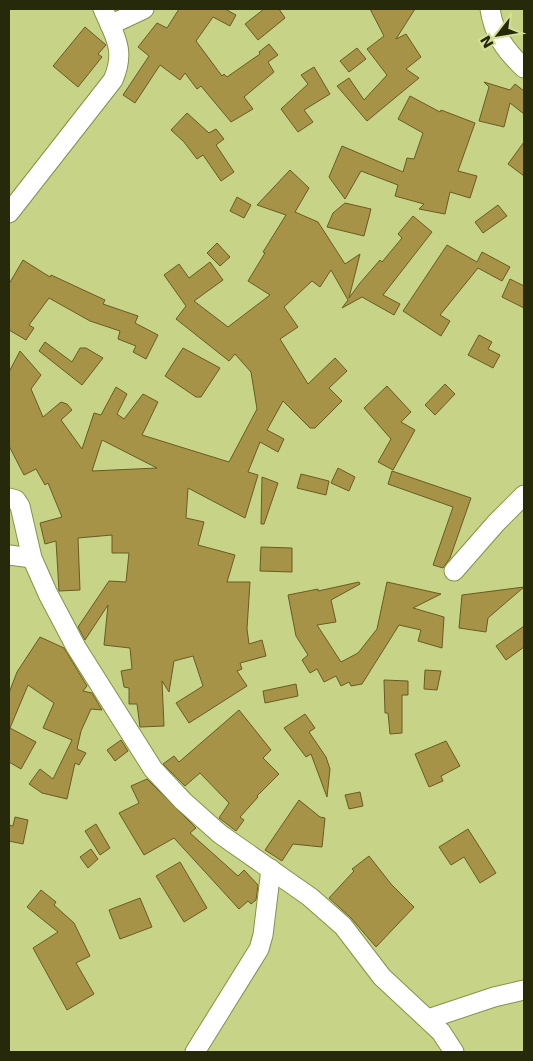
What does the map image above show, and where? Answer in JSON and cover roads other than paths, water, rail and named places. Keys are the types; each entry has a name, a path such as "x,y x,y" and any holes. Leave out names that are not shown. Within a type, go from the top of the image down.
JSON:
{"street":[{"path":"9,213 113,80 120,65 120,52 106,17 144,9"},
{"path":"490,9 492,26 499,42 524,68"},
{"path":"454,571 496,523 524,495"},
{"path":"9,498 16,500 20,506 32,558 48,594 76,647 153,769 220,834 310,897 343,926 382,977 428,1019 454,1052"},
{"path":"9,555 32,558"},
{"path":"195,1052 259,949 263,935 271,869"},
{"path":"428,1019 494,997 524,990"}]}
